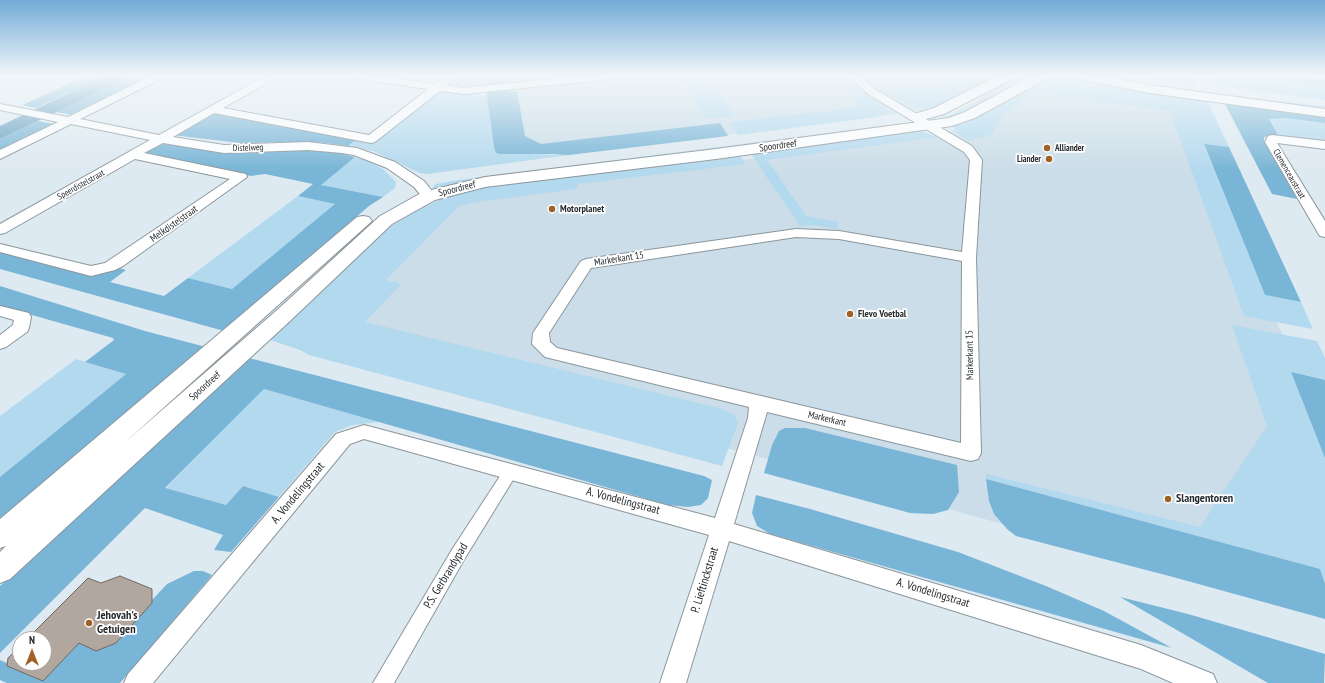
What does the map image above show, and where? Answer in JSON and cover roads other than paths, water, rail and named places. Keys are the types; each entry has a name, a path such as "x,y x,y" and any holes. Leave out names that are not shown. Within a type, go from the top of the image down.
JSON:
{"main road":[{"name":"Spoordreef","path":"763,142 916,117 945,108"},
{"name":"Spoordreef","path":"0,536 380,206 424,190 713,148 952,122 983,108"},
{"path":"1287,108 1325,113"},
{"name":"Spoordreef","path":"0,570 283,316 386,220 424,190"}],"street":[{"name":"Distelweg","path":"10,108 162,139 224,149 308,146 342,149 357,152 392,165 424,190"},
{"path":"0,155 94,108"},
{"name":"Speerdistelstraat","path":"0,230 218,108"},
{"path":"214,110 371,139 411,108"},
{"name":"Markerkant 15","path":"900,108 968,149 976,160 969,258 971,453"},
{"name":"Clemenceaustraat","path":"1325,145 1279,139 1272,139 1271,142 1325,233"},
{"name":"Melkdistelstraat","path":"0,248 92,271 110,267 118,263 241,177 134,155"},
{"path":"1310,208 1325,210"},
{"name":"Markerkant 15","path":"759,403 551,353 541,344 541,333 586,264 796,233 839,234 969,258"},
{"path":"0,311 23,317 21,328 0,343"},
{"name":"Markerkant","path":"759,403 971,453"},
{"name":"P. Lieftinckstraat","path":"673,683 757,418 759,403"},
{"name":"A. Vondelingstraat","path":"137,683 343,439 364,432 721,529 1141,657 1204,683"},
{"name":"P.S. Gerbrandypad","path":"383,683 459,554 511,471"}],"place":[{"name":"Alliander","path":"1047,148"},
{"name":"Liander","path":"1049,159"},
{"name":"Motorplanet","path":"552,209"},
{"name":"Flevo Voetbal","path":"850,314"},
{"name":"Slangentoren","path":"1168,499"},
{"name":"Jehovah's Getuigen","path":"89,623"}]}
